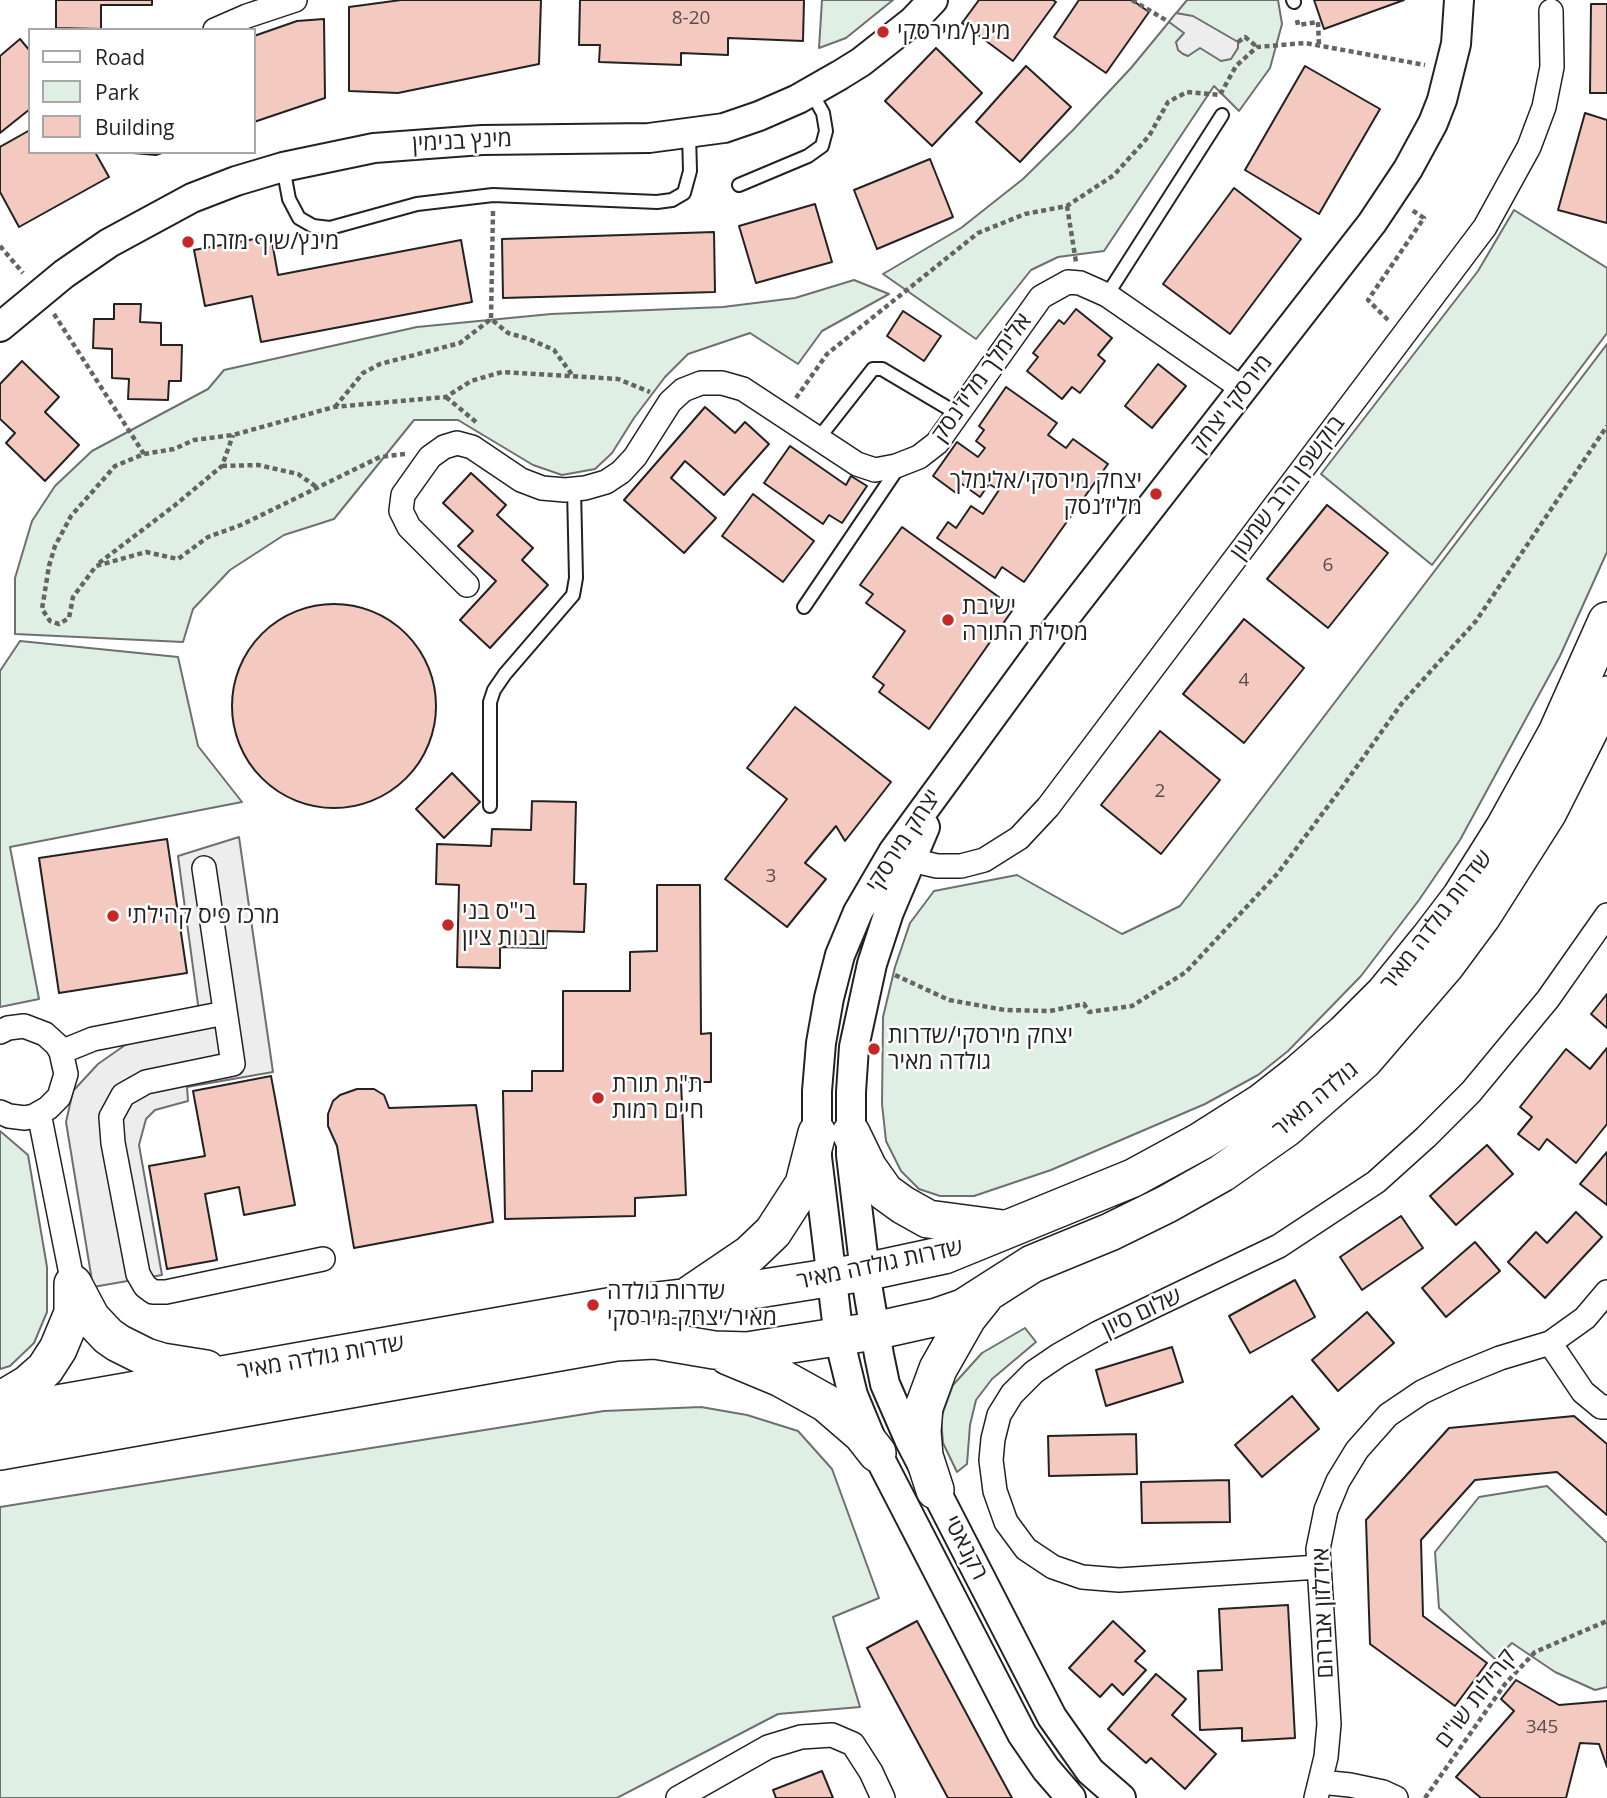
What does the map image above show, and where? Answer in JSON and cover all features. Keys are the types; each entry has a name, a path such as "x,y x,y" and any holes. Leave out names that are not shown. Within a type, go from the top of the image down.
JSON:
{"main road":[{"name":"שדרות גולדה מאיר","path":"0,1414 614,1306 849,1275 944,1255 1133,1178 1201,1141 1261,1102 1345,1033 1385,993 1461,897 1505,827 1557,733 1607,621"},
{"name":"גולדה מאיר","path":"874,1331 937,1317 963,1308 1032,1264 1110,1232 1167,1204 1222,1173 1286,1128 1364,1060 1445,966 1482,916 1548,811 1607,695"},
{"path":"688,1296 750,1254 773,1232 834,1133 868,1168 886,1192 903,1205 928,1219 1003,1229"},
{"path":"73,1284 91,1318 118,1343 162,1362 231,1374"},
{"path":"0,1401 28,1384 45,1368 58,1349 73,1313 73,1284"},
{"path":"935,1490 925,1456 922,1431 924,1407 930,1386 947,1353 967,1318 984,1296"},
{"name":"שדרות גולדה מאיר","path":"0,1451 616,1342 654,1340 714,1350 747,1351 874,1331"},
{"path":"714,1350 781,1378 826,1403 862,1434 877,1453"}],"street":[{"path":"220,28 295,0"},
{"name":"מינץ בנימין","path":"0,327 109,243 192,198 236,181 283,167 374,148 482,139 649,138 724,128 759,116 811,92 861,62 914,21 933,0"},
{"path":"1446,0 1453,57"},
{"name":"מירסקי יצחק","path":"944,779 1056,629 1392,194 1433,122 1453,57 1459,0"},
{"name":"בוקשפן הרב שמעון","path":"911,860 937,866 961,866 984,860 1019,838 1041,815 1485,227 1529,147 1544,107 1552,67 1551,11"},
{"name":"אלימלך מליז'נסק","path":"430,457 444,447 457,443 472,447 521,480 542,488 574,489 606,482 621,472 635,457 670,402 683,390 701,383 722,383 743,388 858,464 875,470 901,464 919,457 937,443 1041,297 1068,282 1080,284"},
{"path":"1080,284 1107,295 1243,388"},
{"path":"430,457 403,495 401,511 409,527 467,585"},
{"name":"יצחק מירסקי","path":"834,1133 851,1092 855,1047 872,964 889,912 944,779"},
{"name":"יצחק מירסקי","path":"849,1275 851,1155 834,1133 817,1091 821,1043 840,955 858,912 893,852 944,779"},
{"path":"204,868 233,1064 146,1082 123,1095 111,1117 113,1143 138,1274 153,1293 166,1293 323,1259"},
{"name":"שלום סיון","path":"1319,1567 1119,1580 1082,1577 1053,1567 1026,1549 1006,1522 995,1491 991,1460 999,1415 1012,1394 1034,1372 1059,1355 1279,1246 1376,1182 1471,1092 1548,999 1607,915"},
{"path":"61,1052 93,1039 225,1013"},
{"path":"0,1032 24,1026 45,1034 61,1052 66,1074 59,1097 48,1108 25,1118 0,1112"},
{"path":"39,1113 73,1284"},
{"name":"רקנאטי","path":"849,1275 874,1331 886,1384 909,1438 1052,1717 1090,1771 1121,1798"},
{"name":"רקנאטי","path":"849,1275 839,1338 853,1395 877,1453 1022,1734 1070,1798"},
{"name":"אידלזון אברהם","path":"1318,1790 1329,1724 1318,1549 1326,1510 1338,1481 1357,1450 1388,1415 1422,1392 1455,1376 1500,1358 1550,1343 1585,1318 1607,1292"},
{"path":"1550,1343 1583,1392 1601,1407 1607,1407"},
{"path":"678,1798 768,1747 801,1737 832,1735 853,1744 871,1772 883,1798"},
{"path":"1318,1790 1350,1785 1383,1792 1396,1798"}],"lane":[{"path":"738,185 808,156 822,146 826,131 823,113 811,92"},
{"path":"1107,295 1222,115"},
{"path":"283,167 289,199 299,218 313,226 330,228 417,204 493,195 657,202 672,200 684,193 690,172 689,134"},
{"path":"818,439 873,369 883,369 958,414"},
{"path":"804,607 901,464"},
{"path":"490,806 490,702 494,690 505,674 573,595 576,578 574,489"}],"path":[{"path":"1132,0 1169,22"},
{"path":"1298,25 1318,23 1319,46"},
{"path":"1238,42 1245,37 1257,47"},
{"path":"784,416 827,354 978,233 1025,214 1067,206 1114,175 1149,136 1168,102 1187,92 1220,95 1236,66 1257,47 1305,43 1453,57"},
{"path":"1392,194 1424,218 1368,300 1403,335"},
{"path":"491,319 493,195"},
{"path":"1067,206 1080,284"},
{"path":"0,246 41,293 144,454"},
{"path":"491,319 508,333 554,350 574,376"},
{"path":"334,407 363,373 380,364 460,342 491,319"},
{"path":"233,435 222,466 183,500 96,566 73,597 69,618 59,624 50,621 42,609 49,566 55,546 71,516 116,466 144,454 174,449 194,440 233,435 334,407 446,397 471,381 502,372 618,380 670,402"},
{"path":"872,964 949,1000 1016,1010 1050,1011 1084,1004 1089,1012 1132,1006 1186,972 1278,873 1402,703 1476,621 1607,426"},
{"path":"96,566 146,552 178,559 208,537 241,525 380,457 400,453 430,457"},
{"path":"222,466 258,465 298,474 319,488"},
{"name":"קהילות שו\"ם","path":"1425,1798 1505,1684 1535,1652 1607,1621"}],"green space":[{"path":"822,0 893,0 846,38 819,48"},
{"path":"1187,0 1278,0 1282,24 1270,68 1239,111 1214,86 1104,251 1058,257 1031,270 976,339 883,274 961,228 1023,179 1131,68"},
{"path":"1514,210 1607,268 1607,333 1432,565 1321,474 1478,271"},
{"path":"854,280 889,294 822,331 798,364 750,333 688,354 665,377 612,453 595,469 562,475 533,465 458,420 414,420 334,519 284,535 230,570 193,609 183,642 15,634 15,578 32,521 55,486 92,451 208,389 224,370 417,327 551,314 723,307 795,298"},
{"path":"1607,344 1607,552 1560,656 1460,840 1419,900 1361,976 1288,1051 1258,1075 1205,1104 1051,1170 974,1196 940,1196 919,1189 901,1171 886,1141 882,1104 883,1017 895,967 910,923 934,891 1017,875 1122,934 1180,906"},
{"path":"20,641 178,657 198,746 242,802 10,847 39,999 0,1007 0,671"},
{"path":"0,1131 28,1155 47,1267 47,1312 34,1343 10,1366 0,1369"},
{"path":"1025,1328 1036,1342 992,1379 976,1400 970,1425 967,1464 957,1472 943,1443 941,1418 953,1385 982,1353"},
{"path":"701,1407 747,1415 798,1431 832,1469 879,1598 833,1617 860,1707 778,1714 617,1798 0,1798 0,1507 604,1411"},
{"path":"1547,1486 1607,1543 1607,1687 1595,1690 1555,1672 1512,1643 1495,1659 1439,1608 1435,1552 1479,1497"}],"shaded area":[{"path":"1176,13 1193,16 1238,42 1238,48 1231,59 1221,61 1200,48 1188,56 1178,50 1176,42 1184,33 1169,22"},
{"path":"239,837 273,1072 187,1087 188,1101 155,1110 146,1119 139,1145 162,1275 93,1287 66,1122 73,1091 98,1064 128,1043 201,1027 178,856"}],"building":[{"path":"56,0 152,0 152,5 101,5 101,28 56,28"},
{"path":"401,0 541,0 539,64 398,93 349,91 349,7"},
{"path":"580,0 804,0 803,41 728,38 728,55 681,53 681,65 599,62 600,45 579,45"},
{"path":"979,0 1056,2 1013,61 962,23"},
{"path":"1079,0 1132,0 1149,12 1106,73 1054,37"},
{"path":"1314,0 1404,0 1324,29"},
{"path":"1591,4 1607,4 1607,93 1590,93"},
{"path":"324,19 325,98 256,121 256,35 297,21"},
{"path":"20,39 28,49 28,111 0,133 0,56"},
{"path":"936,48 982,93 932,146 885,101"},
{"path":"1026,66 1071,107 1020,162 976,122"},
{"path":"1305,66 1380,109 1319,214 1245,170"},
{"path":"1585,113 1607,120 1607,223 1558,210"},
{"path":"28,131 28,154 96,154 109,177 19,227 0,192 0,147"},
{"path":"930,159 953,217 877,249 854,190"},
{"path":"1234,188 1301,239 1230,334 1163,284"},
{"path":"815,204 832,262 756,283 739,226"},
{"path":"714,232 715,292 503,298 502,239"},
{"path":"271,236 278,275 461,240 472,302 261,342 252,296 205,306 194,250"},
{"path":"114,304 141,304 140,322 161,323 161,345 182,345 181,381 169,381 168,400 128,399 129,379 112,378 112,349 93,348 94,319 114,319"},
{"path":"1076,309 1112,338 1098,355 1105,361 1080,393 1072,387 1062,399 1027,371 1038,357 1033,353 1059,320 1064,324"},
{"path":"903,311 941,336 924,361 887,336"},
{"path":"22,361 59,397 45,412 79,445 45,481 6,443 15,433 0,419 0,384"},
{"path":"1158,364 1186,386 1152,428 1125,406"},
{"path":"1006,387 1057,423 1048,435 1066,448 1073,439 1108,464 1024,582 1002,567 995,578 937,538 948,522 956,528 971,506 983,514 999,490 989,484 980,497 962,484 956,493 933,476 957,442 978,457 985,448 976,441 984,430 979,426"},
{"path":"705,407 735,433 745,422 769,444 724,495 685,461 671,478 716,518 684,553 624,500"},
{"path":"790,446 846,485 851,476 867,486 842,523 829,515 823,524 764,483"},
{"path":"471,473 506,505 497,515 533,548 522,560 548,585 490,648 460,620 496,581 458,546 473,531 443,503"},
{"path":"753,494 814,541 783,582 722,536"},
{"path":"1327,505 1388,553 1328,628 1267,579"},
{"name":"ישיבת מסילת התורה","path":"902,527 1014,608 929,729 879,692 884,685 873,677 905,631 866,603 873,594 860,585"},
{"path":"334,604 373,611 406,634 429,667 436,706 429,745 406,778 373,801 334,808 295,801 262,778 239,745 232,706 239,667 262,634 295,611"},
{"path":"1244,619 1304,668 1244,743 1183,694"},
{"path":"795,707 891,782 845,841 836,826 805,863 826,879 787,927 725,879 787,799 747,768"},
{"path":"1160,731 1220,780 1161,854 1101,805"},
{"path":"452,773 480,802 444,838 416,809"},
{"path":"532,801 576,802 574,884 586,884 584,932 547,931 546,948 500,947 500,968 457,967 459,885 436,884 437,844 491,846 492,829 531,830"},
{"name":"מרכז פיס קהילתי","path":"167,839 187,973 59,993 39,858"},
{"path":"657,885 700,885 701,1034 711,1033 711,1082 681,1082 686,1195 635,1198 635,1216 505,1219 503,1091 532,1091 532,1071 563,1071 563,991 630,991 630,952 657,951"},
{"path":"1607,994 1607,1028 1591,1014"},
{"path":"1607,1048 1607,1124 1576,1163 1547,1139 1539,1150 1518,1134 1532,1117 1520,1107 1566,1049 1590,1069"},
{"path":"271,1076 295,1205 244,1215 239,1187 205,1194 217,1260 167,1269 149,1166 205,1156 193,1091"},
{"path":"357,1089 374,1089 384,1095 389,1108 476,1105 493,1222 354,1248 337,1146 328,1126 328,1114 333,1101 340,1095"},
{"path":"1487,1145 1513,1174 1456,1225 1430,1196"},
{"path":"1607,1152 1607,1205 1580,1184"},
{"path":"1576,1212 1602,1237 1545,1298 1508,1262 1536,1232 1547,1243"},
{"path":"1401,1216 1423,1248 1362,1290 1340,1257"},
{"path":"1475,1242 1500,1271 1446,1317 1422,1288"},
{"path":"1295,1280 1315,1317 1250,1353 1229,1316"},
{"path":"1367,1312 1394,1343 1338,1391 1312,1360"},
{"path":"1172,1347 1183,1382 1106,1406 1096,1370"},
{"path":"1292,1396 1319,1429 1262,1477 1235,1445"},
{"path":"1574,1416 1607,1444 1607,1515 1557,1472 1475,1480 1421,1540 1423,1616 1487,1663 1455,1706 1370,1644 1366,1520 1449,1428"},
{"path":"1136,1434 1137,1474 1049,1476 1048,1436"},
{"path":"1229,1480 1230,1522 1142,1523 1141,1482"},
{"path":"1288,1605 1295,1738 1242,1741 1242,1728 1200,1730 1198,1671 1222,1670 1219,1609"},
{"path":"917,1621 1012,1798 948,1798 867,1648"},
{"path":"1113,1621 1145,1651 1135,1661 1146,1670 1123,1695 1112,1684 1100,1697 1069,1668"},
{"path":"1156,1674 1186,1699 1172,1715 1216,1754 1185,1789 1151,1758 1146,1763 1108,1729"},
{"path":"1516,1680 1559,1705 1607,1701 1607,1767 1599,1744 1580,1743 1566,1798 1481,1798 1456,1777 1514,1711 1501,1699"},
{"path":"822,1771 833,1798 776,1798 773,1790"}],"place":[{"name":"מינץ/מירסקי","path":"883,32"},
{"name":"מינץ/שיף מזרח","path":"188,242"},
{"name":"יצחק מירסקי/אלימלך מליז׳נסק","path":"1156,494"},
{"name":"ישיבת מסילת התורה","path":"948,620"},
{"name":"מרכז פיס קהילתי","path":"113,916"},
{"name":"בי\"ס בני ובנות ציון","path":"448,925"},
{"name":"יצחק מירסקי/שדרות גולדה מאיר","path":"874,1049"},
{"name":"ת\"ת תורת חיים רמות","path":"598,1098"},
{"name":"שדרות גולדה מאיר/יצחק מירסקי","path":"593,1305"}]}
